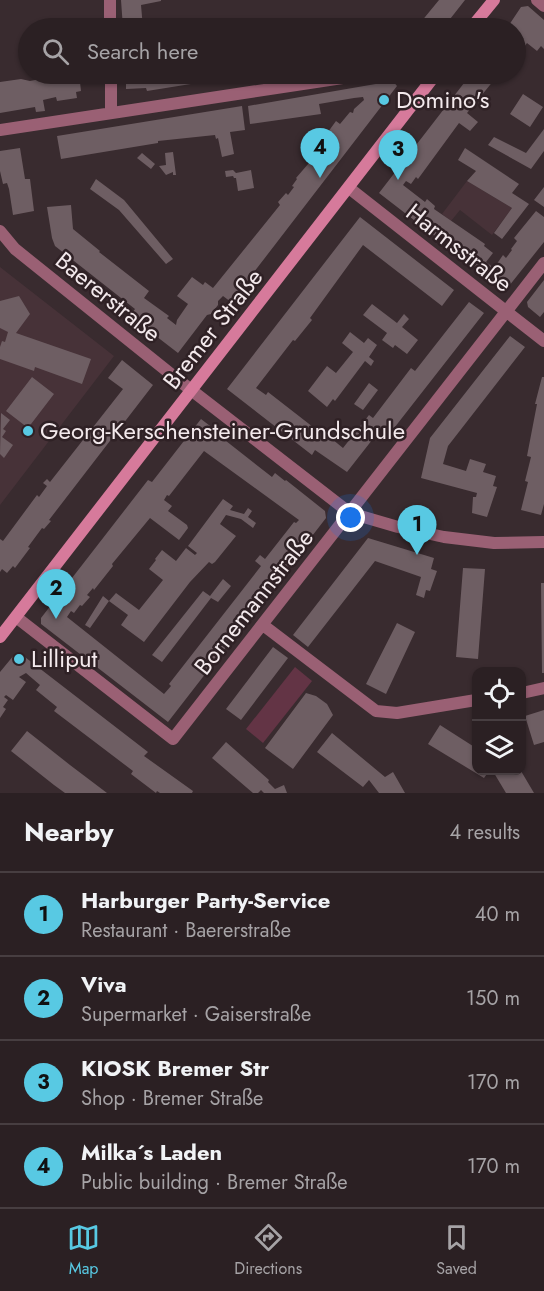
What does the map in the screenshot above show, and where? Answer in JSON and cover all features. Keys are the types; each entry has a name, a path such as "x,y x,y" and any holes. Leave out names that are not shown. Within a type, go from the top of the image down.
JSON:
{"main road":[{"path":"479,18 494,0"},
{"name":"Bremer Straße","path":"0,637 349,188 424,84"}],"street":[{"path":"110,0 110,18"},
{"path":"537,0 544,6"},
{"path":"111,84 111,113"},
{"path":"0,130 303,84"},
{"name":"Harmsstraße","path":"349,188 544,341"},
{"name":"Baererstraße","path":"0,231 15,249 192,391 350,513 444,537 494,543 544,542"},
{"name":"Bornemannstraße","path":"16,617 173,739 544,262"},
{"path":"262,625 376,711 397,713 472,701"},
{"path":"526,692 544,688"}],"shaded area":[{"path":"467,181 512,208 492,235 460,210 451,221 442,214"},
{"name":"Georg-Kerschensteiner-Grundschule","path":"0,267 114,356 0,505"},
{"path":"295,667 312,681 263,743 246,729"}],"building":[{"path":"121,0 161,0 141,5 142,18 122,18"},
{"path":"439,0 465,0 451,18 424,18"},
{"path":"528,6 544,20 544,49 541,46 537,51 526,44 526,18 514,18 521,7"},
{"path":"18,79 18,84 80,84 81,91 76,92 77,98 57,101 56,97 43,100 45,111 36,112 35,107 0,113 0,82"},
{"path":"126,84 191,84 147,91 146,88 126,89"},
{"path":"376,84 395,84 397,86 231,302 223,296 178,353 130,316 135,309 55,246 47,207 71,205 73,229 149,291 144,298 169,316 167,318 176,325 188,304 177,296 192,277 203,285 205,282 213,288 280,205 278,202 294,187 292,186 296,178 315,156 308,150 323,131 330,137 328,132 336,121 340,124 364,100 363,97 319,104 321,114 250,124 248,106"},
{"path":"463,84 491,84 467,113 478,122 470,131 459,123 418,179 416,177 411,184 406,181 403,185 425,202 427,199 435,206 434,209 485,244 484,246 493,253 486,262 494,268 503,255 506,258 512,250 517,241 514,238 536,211 544,217 544,242 509,286 502,288 379,193"},
{"path":"523,94 543,107 530,127 510,114"},
{"path":"242,106 245,130 230,132 234,154 222,157 218,138 216,139 215,135 158,141 158,143 61,159 57,136"},
{"path":"544,129 544,151 531,169 488,145 494,137 526,153"},
{"path":"20,148 25,179 30,179 34,211 13,215 9,189 7,183 3,184 0,171 0,151"},
{"path":"465,148 519,184 512,193 529,204 502,239 494,233 512,208 467,181 476,171 458,160"},
{"path":"173,152 176,175 173,175 173,172 166,175 159,166 166,165 165,153"},
{"path":"142,153 155,164 151,169 137,158"},
{"path":"233,170 236,173 251,170 254,188 238,191 236,178 226,177 225,171"},
{"path":"96,179 124,200 173,259 166,264 119,210 90,189"},
{"path":"544,187 544,207 534,200"},
{"path":"360,217 454,290 442,306 363,245 310,318 312,320 295,341 293,340 256,388 266,395 268,392 343,448 369,415 373,418 411,368 415,371 469,302 484,313 391,432 383,426 347,472 315,450 312,455 227,389"},
{"path":"544,280 544,312 540,317 528,307 527,302"},
{"path":"19,296 30,314 16,333 91,359 82,384 35,367 34,371 0,359 0,347 2,341 5,342 8,332 0,328 0,301"},
{"path":"372,304 397,323 404,314 409,319 402,327 418,340 407,354 395,345 393,348 382,340 387,333 363,315"},
{"path":"350,332 364,343 368,338 377,345 369,357 374,361 371,366 365,361 335,401 333,399 327,407 308,391 327,366 336,373 353,352 342,343"},
{"path":"510,336 525,347 448,446 443,464 466,471 470,459 486,464 483,472 496,476 493,486 497,487 487,517 472,513 473,497 476,497 477,493 421,478 430,438"},
{"path":"122,360 153,385 49,520 51,521 44,529 42,528 15,568 13,566 7,573 2,569 0,572 0,539 3,541 37,495 39,497 47,486 43,483 47,479 50,482 123,389 108,378"},
{"path":"32,377 54,394 28,428 6,411"},
{"path":"542,377 544,377 544,504 541,515 521,510 528,482 525,481 531,457 527,456 537,404 535,404"},
{"path":"369,383 378,390 363,410 354,404"},
{"path":"1,413 10,420 3,429 6,431 2,437 13,445 4,458 0,454"},
{"path":"201,419 218,432 215,436 219,439 221,437 272,477 275,473 286,480 325,511 326,518 168,722 41,624 41,618 148,480 152,482","holes":["204,451 299,520 294,522 265,559 260,555 255,561 261,566 169,684 171,686 164,694 67,617 71,611 74,613 90,597 87,595 93,588 94,590 150,518 179,540 188,528 187,525 168,511 172,506 164,500"]},
{"path":"223,499 233,506 230,510 244,514 248,508 252,511 248,517 256,523 253,528 241,519 226,515 220,524 236,536 215,562 212,564 209,562 190,582 144,642 121,625 128,615 109,601 116,593 139,610 163,580 149,569 155,559 162,550 176,561 186,548 195,555 197,553 188,546"},
{"path":"368,538 434,558 431,569 437,571 430,591 426,590 424,598 416,595 421,577 375,561 308,647 293,635"},
{"path":"463,568 485,569 478,659 456,657"},
{"path":"223,579 231,586 218,602 211,598 162,662 152,655 203,591 210,596"},
{"path":"541,583 544,583 544,673 542,673"},
{"path":"103,596 109,601 90,628 85,625"},
{"path":"397,623 415,632 386,694 366,684"},
{"path":"273,647 288,658 241,720 226,709"},
{"path":"21,654 148,752 144,756 193,791 192,793 160,793 157,791 156,793 131,774 133,771 54,711 57,707 36,690 40,685 26,673 19,677 26,682 13,700 6,695 4,697 8,700 3,707 6,709 0,718 0,672 14,655"},
{"path":"306,693 316,696 327,704 333,715 293,769 265,748"},
{"path":"544,710 544,742 534,745 526,716"},
{"path":"440,725 472,745 472,771 428,744"},
{"path":"27,731 107,793 65,793 54,785 11,751"},
{"path":"332,733 385,777 393,772 405,793 379,793 369,780 363,787 317,752"},
{"path":"226,742 269,780 268,782 275,789 284,785 287,793 264,793 261,790 253,793 212,758"},
{"path":"495,775 523,775 534,793 506,793"}],"place":[{"name":"Domino's","path":"384,100"},
{"name":"Milka´s Laden","path":"320,178"},
{"name":"KIOSK Bremer Str","path":"398,180"},
{"name":"Georg-Kerschensteiner-Grundschule","path":"28,431"},
{"name":"Harburger Party-Service","path":"417,555"},
{"name":"Viva","path":"56,619"},
{"name":"Lilliput","path":"19,659"}]}
